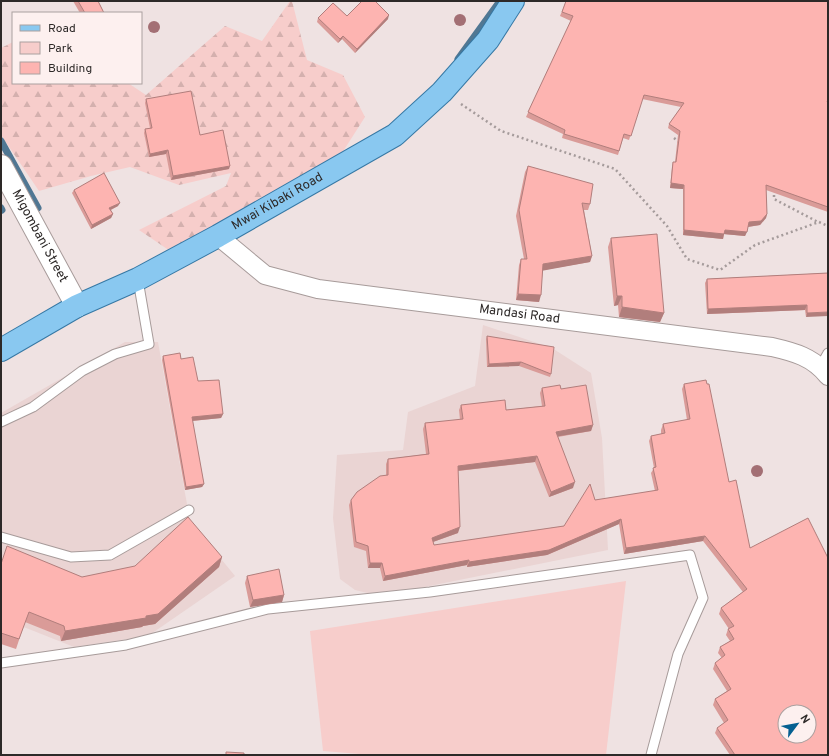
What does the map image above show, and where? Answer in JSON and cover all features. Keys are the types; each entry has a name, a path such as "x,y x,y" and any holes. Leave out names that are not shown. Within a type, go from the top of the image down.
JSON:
{"main road":[{"name":"Mwai Kibaki Road","path":"1,350 77,306 138,279 218,236 394,135 442,92 488,40 513,1"},
{"name":"Migombani Street","path":"1,166 77,306"}],"street":[{"name":"Mandasi Road","path":"218,236 265,275 318,289 772,347 792,352 825,365"}],"lane":[{"path":"1,422 33,406 82,371 115,354 149,344 138,279"},
{"path":"1,537 71,557 110,555 189,510"},
{"path":"1,663 126,645 268,609 430,592 690,555 703,598 678,654 651,755"}],"path":[{"path":"442,92 501,131 615,169 667,226 687,259 720,270 755,245 819,222"},
{"path":"674,138 681,144"},
{"path":"774,185 774,199 828,226"}],"shaded area":[{"path":"483,325 552,348 591,373 602,438 608,550 380,596 355,590 340,579 333,518 337,455 403,450 408,412 475,386"},
{"path":"125,342 158,342 190,521 235,576 148,636 74,647 1,618 1,413"}],"green space":[{"path":"290,1 292,1 307,60 343,75 365,117 335,164 179,257 139,230 226,186 231,173 179,185 130,167 91,176 39,191 1,135 1,48 12,42 12,84 130,84 146,95 225,26 262,41"},
{"path":"626,581 606,755 372,755 323,751 310,631"}],"building":[{"path":"78,1 98,1 104,12 84,12"},
{"path":"362,1 375,1 389,15 357,49 343,36 340,39 318,18 333,3 347,16"},
{"path":"566,1 828,1 828,207 766,185 767,214 761,221 749,222 747,232 725,230 724,234 684,230 684,185 671,183 673,162 676,162 680,131 669,124 684,103 644,95 631,136 624,134 619,151 564,134 565,130 528,112 573,16 562,12"},
{"path":"191,91 200,135 223,130 230,166 173,176 168,150 150,154 145,129 152,128 146,99"},
{"path":"528,166 593,184 590,204 582,203 592,256 543,264 541,295 518,294 521,259 527,259 519,210"},
{"path":"104,173 120,203 109,208 113,214 92,225 74,190"},
{"path":"657,234 664,313 622,307 622,296 617,296 611,238"},
{"path":"828,273 828,312 807,313 807,305 708,309 707,279"},
{"path":"487,336 554,347 551,374 521,362 489,364"},
{"path":"180,353 181,359 193,357 198,381 219,380 223,414 192,417 204,484 186,487 163,356"},
{"path":"706,380 707,384 709,384 729,482 736,480 750,548 808,518 828,558 828,755 735,755 717,728 728,720 715,699 731,689 715,663 725,655 720,647 734,639 728,629 734,626 721,608 747,589 705,536 626,548 621,519 549,550 469,562 469,560 385,576 382,563 370,563 368,546 356,542 351,500 357,492 380,476 388,475 388,459 429,454 425,423 463,419 461,405 505,400 506,410 545,406 542,388 560,385 561,389 586,385 593,425 556,432 575,482 551,492 537,456 458,466 460,527 432,538 434,545 564,526 590,484 595,500 658,490 653,468 656,467 651,436 665,433 663,424 690,419 684,384"},
{"path":"188,517 222,557 158,614 146,616 146,618 65,631 64,626 29,612 19,639 1,633 1,564 7,546 82,577 135,566"},
{"path":"279,569 284,595 253,600 247,576"},
{"path":"226,752 244,753 244,755 226,755"}],"waterway":[{"path":"458,59 500,1"},
{"path":"1,141 38,208"}]}
